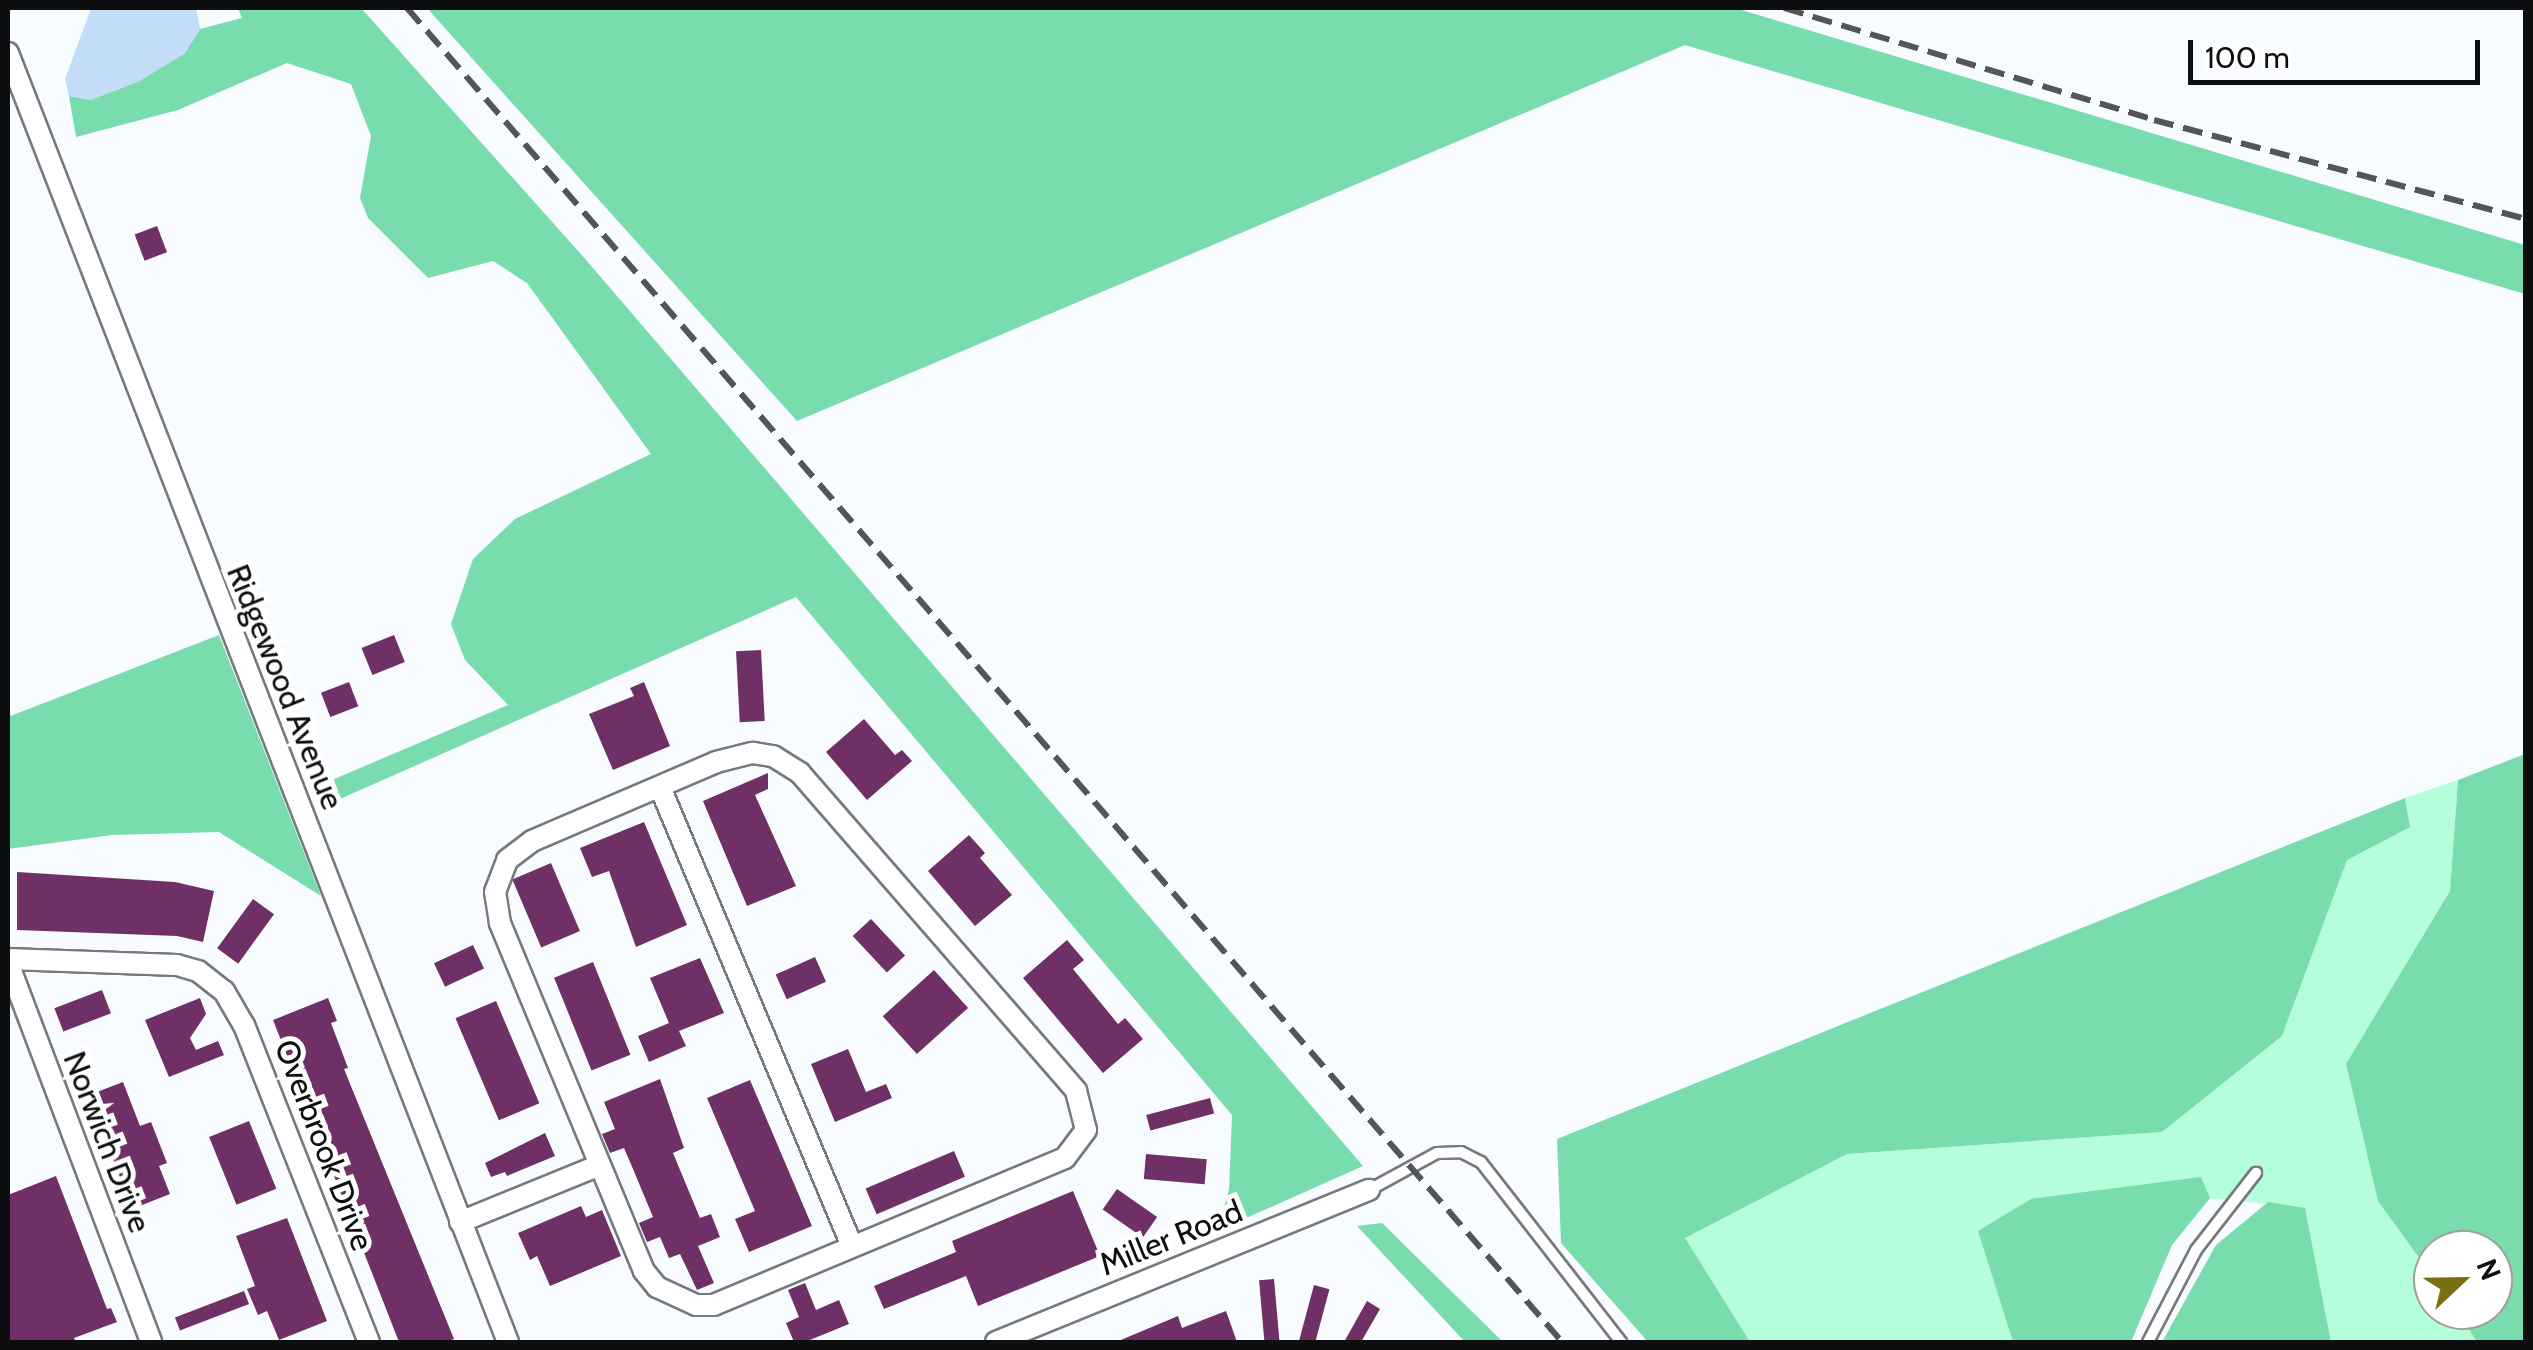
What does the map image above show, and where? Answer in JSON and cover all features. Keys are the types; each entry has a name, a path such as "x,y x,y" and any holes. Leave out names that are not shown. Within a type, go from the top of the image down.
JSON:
{"street":[{"name":"Ridgewood Avenue","path":"8,53 508,1342"},
{"path":"753,752 789,763 1076,1091 1094,1131 1065,1158 714,1305 674,1309 644,1271 500,923 496,892 507,860 518,850 660,786 734,755 753,752"},
{"path":"660,786 852,1246"},
{"name":"Overbrook Drive","path":"8,961 158,962 198,971 224,991 244,1025 369,1342"},
{"name":"Norwich Drive","path":"8,961 151,1342"},
{"path":"460,1222 600,1164"},
{"name":"Miller Road","path":"996,1342 1369,1190"}],"lane":[{"path":"1369,1190 1437,1153 1461,1152 1482,1162 1620,1342"},
{"path":"2148,1342 2196,1250 2256,1173"}],"green space":[{"path":"238,8 361,8 587,261 1363,1166 1217,1231 1229,1190 1232,1115 796,597 331,803 325,783 508,705 465,660 451,624 473,559 515,519 651,454 527,283 493,261 428,278 368,218 360,198 371,136 351,84 287,63 178,110 76,137 69,96 91,100 184,54 200,29 242,18"},
{"path":"427,8 1735,8 2525,245 2525,294 1685,45 797,421"},
{"path":"219,635 321,896 219,832 112,835 8,849 8,717"},
{"path":"2525,754 2525,1342 2477,1342 2469,1330 2513,1330 2513,1230 2413,1230 2413,1249 2378,1201 2346,1064 2450,891 2458,780"},
{"path":"2458,780 2450,891 2346,1065 2378,1201 2413,1249 2413,1330 2469,1330 2477,1342 2331,1342 2305,1208 2210,1198 2200,1177 1979,1231 2013,1342 1750,1342 1684,1238 1847,1154 2162,1132 2282,1036 2347,859 2410,827 2405,798"},
{"path":"2405,798 2410,827 2347,860 2282,1036 2162,1132 1847,1154 1685,1238 1750,1342 1648,1342 1561,1243 1557,1139"},
{"path":"2201,1177 2210,1198 2172,1245 2131,1342 2013,1342 1978,1231 2031,1199"},
{"path":"2268,1202 2305,1208 2331,1342 2162,1342 2216,1245"},
{"path":"1382,1223 1503,1342 1465,1342 1357,1226"}],"water":[{"path":"91,8 196,8 200,29 184,54 138,82 91,100 69,96 65,79"}],"building":[{"path":"157,226 167,252 145,261 135,235"},
{"path":"394,635 405,662 372,675 362,648"},
{"path":"761,650 765,721 740,722 736,651"},
{"path":"349,682 358,706 330,717 321,693"},
{"path":"644,682 670,746 613,770 589,714 634,696 630,688"},
{"path":"864,719 895,755 902,750 912,761 867,800 826,752"},
{"path":"768,773 768,789 755,795 796,886 747,906 703,801"},
{"path":"644,822 687,925 636,947 609,871 592,877 580,848"},
{"path":"969,835 985,853 980,858 1012,895 975,926 928,871"},
{"path":"551,863 580,931 541,948 512,879"},
{"path":"17,872 175,882 214,891 203,942 177,936 17,930"},
{"path":"253,899 274,914 238,964 217,948"},
{"path":"871,919 905,956 887,973 853,936"},
{"path":"1067,940 1084,960 1073,969 1118,1024 1125,1018 1143,1039 1103,1073 1023,978"},
{"path":"473,945 484,969 445,987 434,963"},
{"path":"815,957 826,982 787,999 776,974"},
{"path":"700,958 724,1013 679,1031 686,1046 649,1062 638,1036 669,1023 650,978"},
{"path":"593,962 630,1055 592,1070 554,978"},
{"path":"934,970 968,1008 917,1054 883,1016"},
{"path":"102,990 111,1013 63,1032 54,1008"},
{"path":"200,998 206,1014 190,1038 196,1050 218,1041 224,1055 169,1077 145,1020"},
{"path":"328,998 337,1021 331,1023 348,1068 344,1069 454,1339 399,1342 273,1020"},
{"path":"496,1001 539,1103 499,1120 455,1018"},
{"path":"848,1049 866,1092 886,1084 892,1098 835,1122 811,1064"},
{"path":"660,1079 684,1148 673,1153 700,1218 711,1214 720,1237 698,1246 714,1283 697,1290 680,1254 669,1258 660,1237 647,1242 639,1223 653,1217 624,1148 610,1153 602,1134 615,1129 604,1102"},
{"path":"750,1080 812,1226 749,1252 735,1219 755,1211 707,1098"},
{"path":"123,1082 140,1126 151,1122 167,1163 159,1166 170,1194 132,1209 89,1095"},
{"path":"1210,1098 1214,1113 1150,1131 1146,1115"},
{"path":"249,1121 276,1189 236,1205 209,1137"},
{"path":"545,1133 555,1156 507,1176 505,1172 491,1177 485,1163"},
{"path":"954,1151 965,1177 877,1214 866,1189"},
{"path":"1146,1154 1207,1159 1205,1184 1144,1179"},
{"path":"56,1176 107,1309 111,1308 117,1322 74,1338 76,1342 8,1342 8,1195"},
{"path":"1117,1189 1157,1217 1143,1238 1103,1209"},
{"path":"1073,1191 1100,1256 978,1306 966,1276 884,1309 874,1286 956,1252 952,1241"},
{"path":"581,1206 586,1217 602,1210 621,1256 550,1286 537,1256 530,1260 518,1233"},
{"path":"287,1218 327,1321 279,1340 267,1311 258,1315 247,1289 255,1286 236,1236"},
{"path":"1274,1279 1279,1342 1264,1342 1259,1280"},
{"path":"805,1283 816,1310 839,1300 849,1324 805,1342 794,1342 786,1323 799,1317 788,1290"},
{"path":"1314,1285 1329,1289 1315,1342 1299,1341"},
{"path":"244,1291 249,1304 180,1331 175,1318"},
{"path":"1367,1301 1380,1309 1361,1342 1344,1342"},
{"path":"1226,1311 1237,1342 1116,1342 1178,1316 1182,1328"}],"railway":[{"path":"407,8 1562,1342"},
{"path":"1784,8 2154,120 2526,219"}]}
